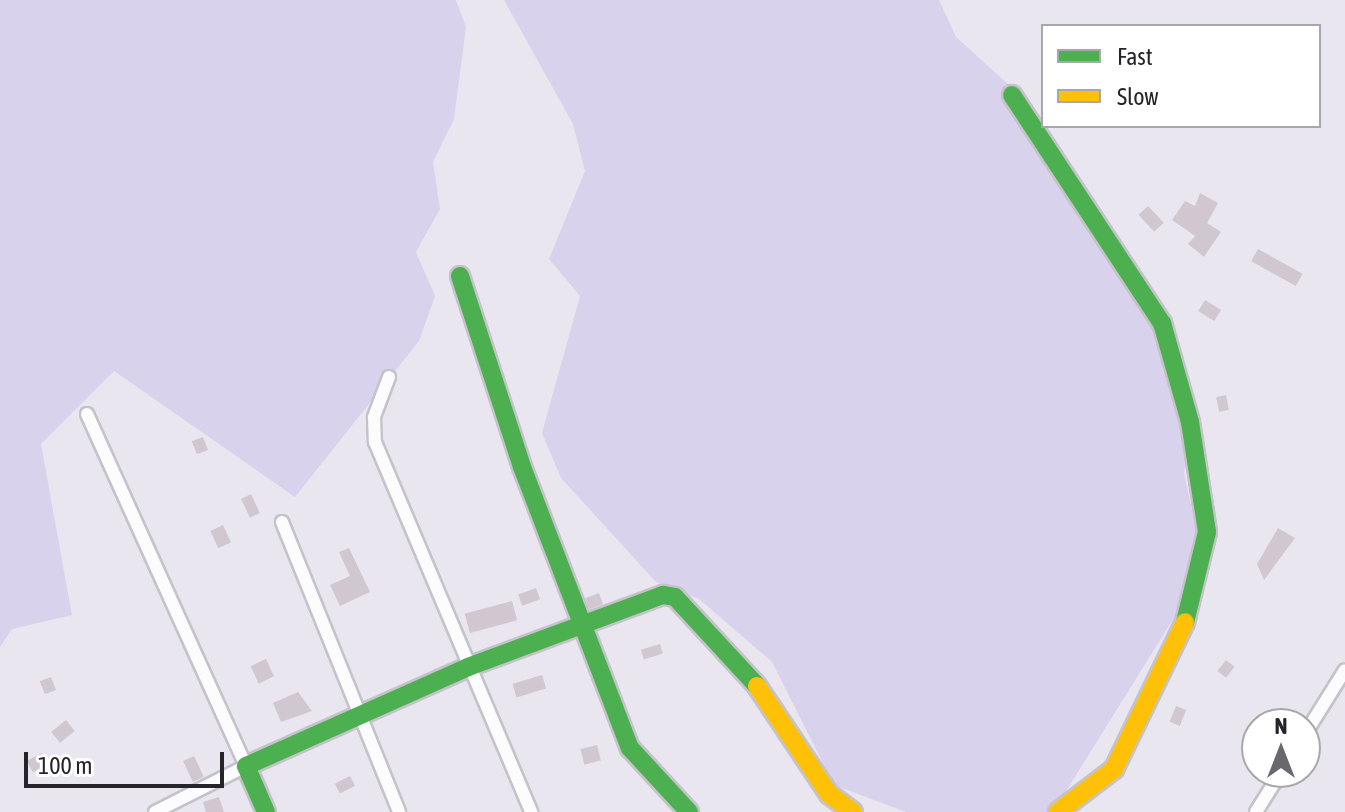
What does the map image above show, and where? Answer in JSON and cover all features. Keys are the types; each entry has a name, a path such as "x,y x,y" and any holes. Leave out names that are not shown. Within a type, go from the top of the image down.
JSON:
{"street":[{"path":"1012,95 1162,323 1190,422 1207,532 1185,624 1114,769 1058,812"},
{"path":"460,276 581,624 630,748 689,812"},
{"path":"389,377 374,417 375,442 531,812"},
{"path":"87,414 266,812"},
{"path":"282,522 399,812"},
{"path":"155,812 246,766 468,667 581,624 675,597 776,706 829,794 853,812"},
{"path":"1321,708 1345,670"},
{"path":"1256,812 1271,788"}],"shaded area":[{"path":"0,0 456,0 466,27 454,119 433,162 440,209 416,252 435,296 419,341 295,497 114,371 41,444 72,615 12,629 0,647"},
{"path":"504,0 939,0 956,37 1010,86 1153,296 1191,438 1184,473 1205,568 1053,812 906,812 834,785 772,662 699,599 656,582 561,478 542,433 580,296 549,259 585,171 573,124"}],"building":[{"path":"1200,193 1218,203 1207,223 1221,232 1204,257 1188,244 1195,236 1172,220 1185,201 1195,206"},
{"path":"1148,206 1164,223 1154,232 1138,215"},
{"path":"1258,249 1303,274 1296,286 1251,261"},
{"path":"1205,300 1221,310 1214,321 1198,311"},
{"path":"1226,395 1229,410 1219,412 1216,397"},
{"path":"203,437 208,450 197,454 192,441"},
{"path":"251,494 260,513 250,518 241,499"},
{"path":"223,525 231,542 218,548 210,531"},
{"path":"1278,528 1295,538 1264,580 1257,564"},
{"path":"349,548 370,592 340,606 330,585 350,576 339,552"},
{"path":"536,588 540,599 522,606 518,594"},
{"path":"599,593 603,604 589,609 585,598"},
{"path":"512,601 517,620 470,633 465,614"},
{"path":"660,644 663,654 644,659 641,650"},
{"path":"266,659 274,676 259,683 251,666"},
{"path":"1226,660 1235,667 1226,678 1217,671"},
{"path":"542,675 546,688 516,697 512,684"},
{"path":"51,677 56,690 45,694 40,681"},
{"path":"298,692 312,711 281,722 273,703"},
{"path":"1176,706 1186,710 1180,726 1170,722"},
{"path":"66,720 75,731 60,743 51,732"},
{"path":"597,745 601,761 584,765 581,749"},
{"path":"42,753 48,765 33,772 27,761"},
{"path":"194,756 204,777 193,782 183,761"},
{"path":"350,776 355,786 340,794 335,784"},
{"path":"219,797 224,812 206,812 203,802"}],"traffic: fast":[{"path":"1012,95 1162,323 1190,422 1207,532 1185,622"},
{"path":"460,276 522,467 630,748 689,812"},
{"path":"266,812 246,766 468,667 663,595 675,597 757,686"}],"traffic: slow":[{"path":"1058,812 1114,769 1185,622"},
{"path":"757,686 829,794 853,812"}]}
